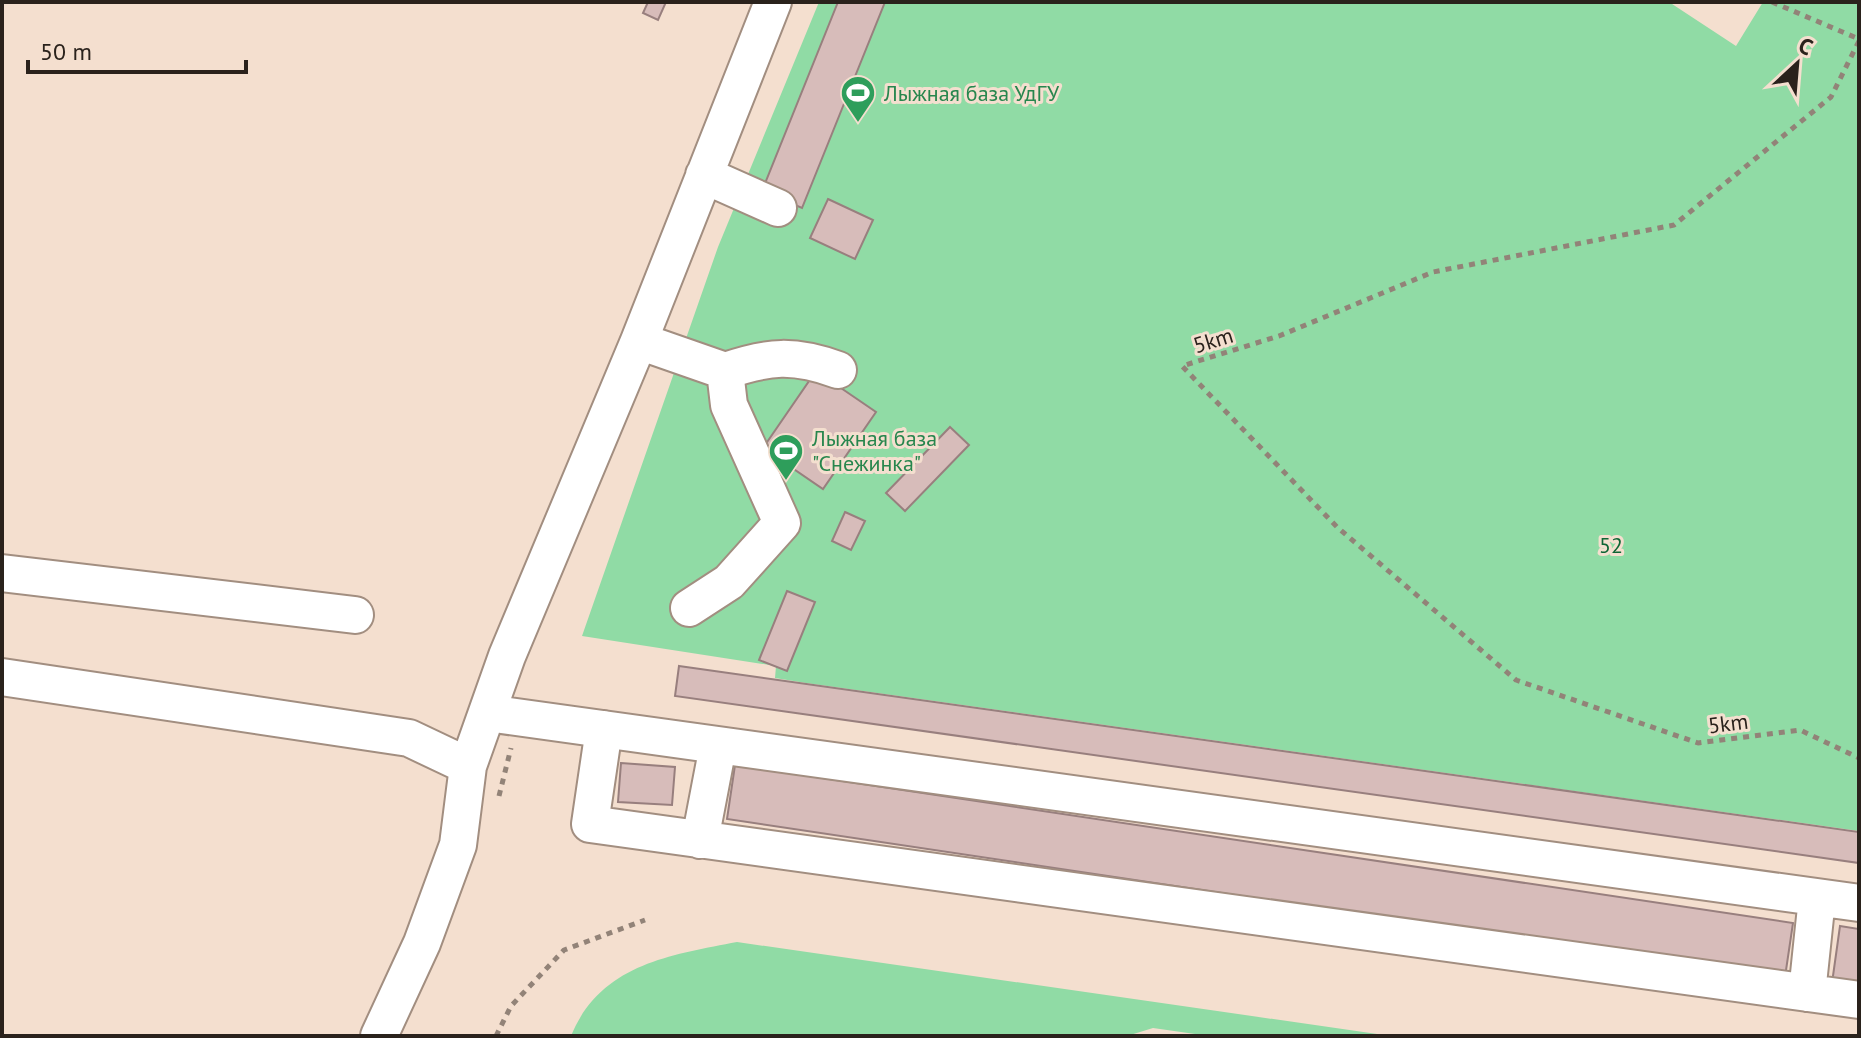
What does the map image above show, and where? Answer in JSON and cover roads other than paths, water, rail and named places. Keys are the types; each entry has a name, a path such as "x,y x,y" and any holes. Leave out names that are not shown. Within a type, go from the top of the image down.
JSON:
{"street":[{"path":"379,1036 422,943 458,845 468,766 507,656 639,341 773,2"},
{"path":"704,175 778,208"},
{"path":"639,341 725,371 765,358 810,360 838,370"},
{"path":"689,608 729,582 782,523 729,405 725,371"},
{"path":"2,573 355,615"},
{"path":"2,677 409,738 468,766"},
{"path":"487,713 1859,903"},
{"path":"604,729 590,824 1859,1000"},
{"path":"700,840 718,746"},
{"path":"1807,993 1817,898"}],"place":[{"name":"Лыжная база УдГУ","path":"858,124"},
{"name":"Лыжная база \"Снежинка\"","path":"786,482"}],"park label":[{"name":"52","path":"1611,545"}]}
